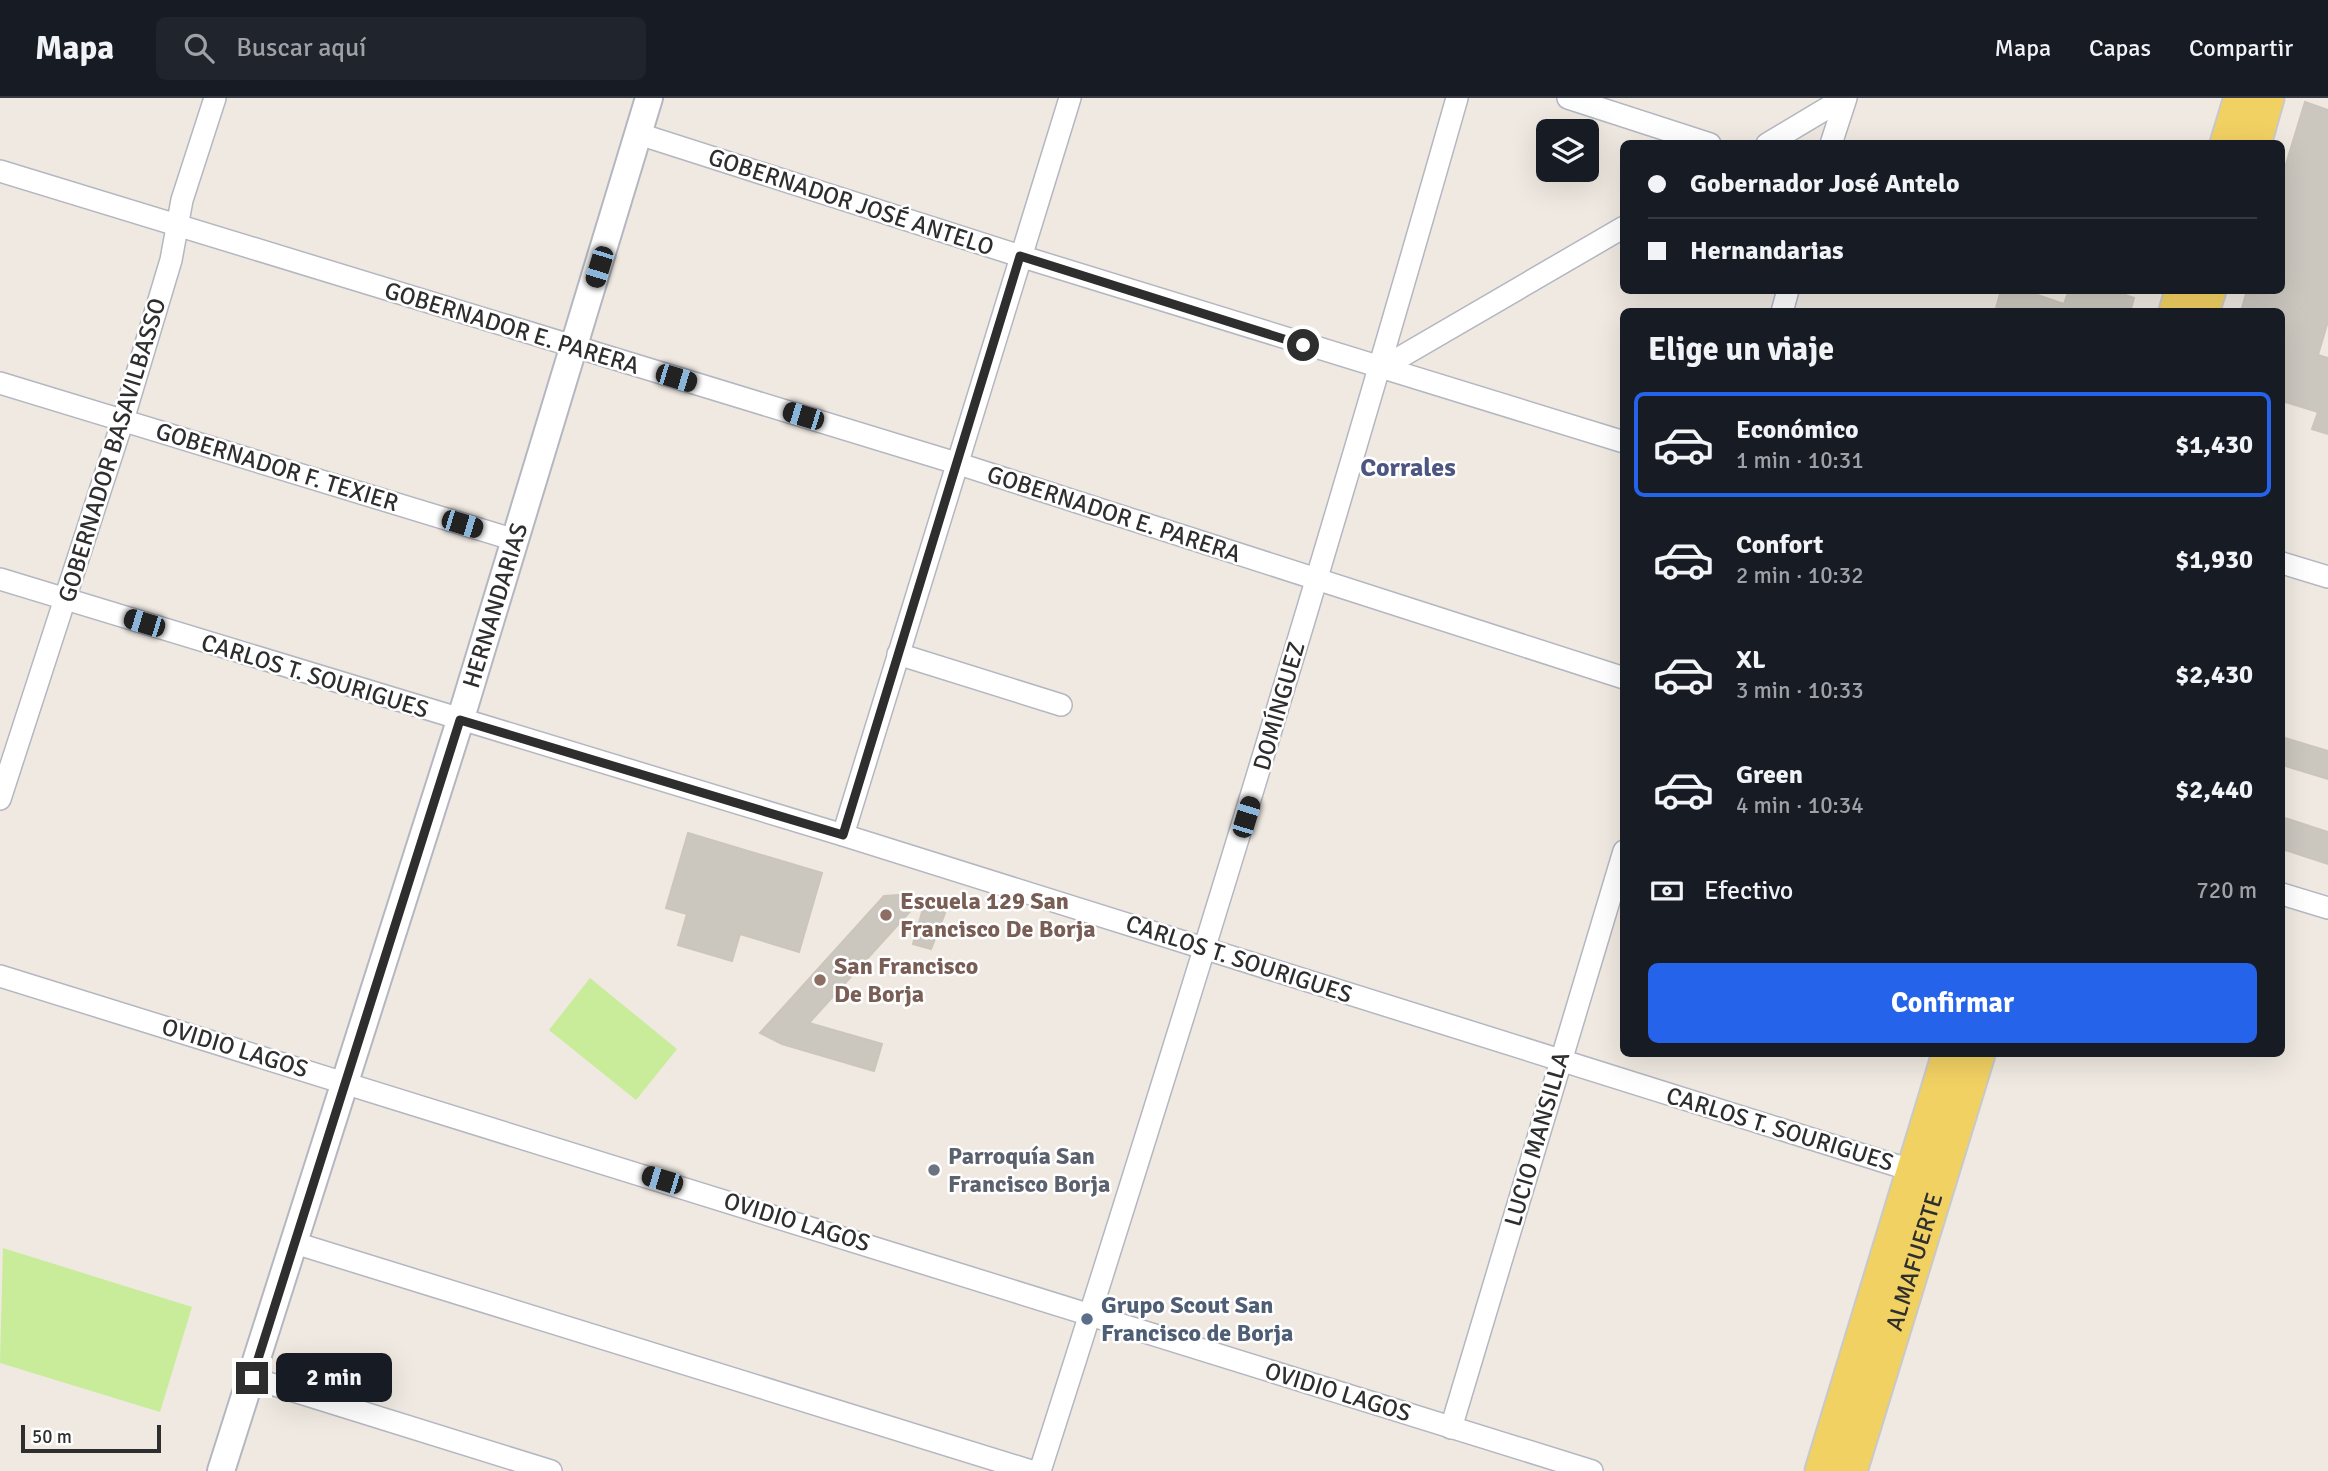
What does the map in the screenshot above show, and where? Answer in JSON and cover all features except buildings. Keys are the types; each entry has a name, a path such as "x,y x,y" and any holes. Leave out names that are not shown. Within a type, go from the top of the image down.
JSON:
{"main road":[{"path":"2228,140 2241,98"},
{"path":"2255,140 2267,98"},
{"name":"ALMAFUERTE","path":"1822,1471 1948,1057"},
{"name":"ALMAFUERTE","path":"1850,1471 1977,1057"}],"street":[{"name":"GOBERNADOR BASAVILBASSO","path":"0,799 123,420 171,260 182,200 215,98"},
{"path":"843,835 1070,98"},
{"name":"DOMÍNGUEZ","path":"1040,1471 1207,949 1380,369 1457,98"},
{"path":"1568,98 1698,140"},
{"path":"1774,140 1845,98"},
{"path":"1832,140 1845,98"},
{"name":"HERNANDARIAS","path":"220,1471 252,1378 460,720 639,134 645,99"},
{"name":"GOBERNADOR JOSÉ ANTELO","path":"639,134 1380,369 1620,441"},
{"name":"GOBERNADOR E. PARERA","path":"0,171 177,228 956,463 1620,677"},
{"path":"1380,369 1620,229"},
{"name":"GOBERNADOR F. TEXIER","path":"0,383 514,540"},
{"path":"2285,563 2328,577"},
{"name":"CARLOS T. SOURIGUES","path":"0,579 843,835 1914,1171"},
{"path":"898,654 1061,705"},
{"name":"LUCIO MANSILLA","path":"1451,1428 1620,864"},
{"path":"2285,895 2328,908"},
{"name":"OVIDIO LAGOS","path":"0,976 1592,1471"},
{"path":"295,1243 1031,1471"},
{"path":"252,1378 551,1471"}],"green space":[{"path":"590,978 677,1049 636,1100 549,1030"},
{"path":"3,1248 192,1307 160,1412 0,1363"}],"place":[{"name":"Escuela 129 San Francisco De Borja","path":"886,915"},
{"name":"San Francisco De Borja","path":"820,980"},
{"name":"Parroquía San Francisco Borja","path":"934,1170"},
{"name":"Grupo Scout San Francisco de Borja","path":"1087,1319"}],"district":[{"name":"Corrales","path":"1408,468"}],"route":[{"path":"252,1378 460,720 843,835 1020,256 1303,345"}]}
